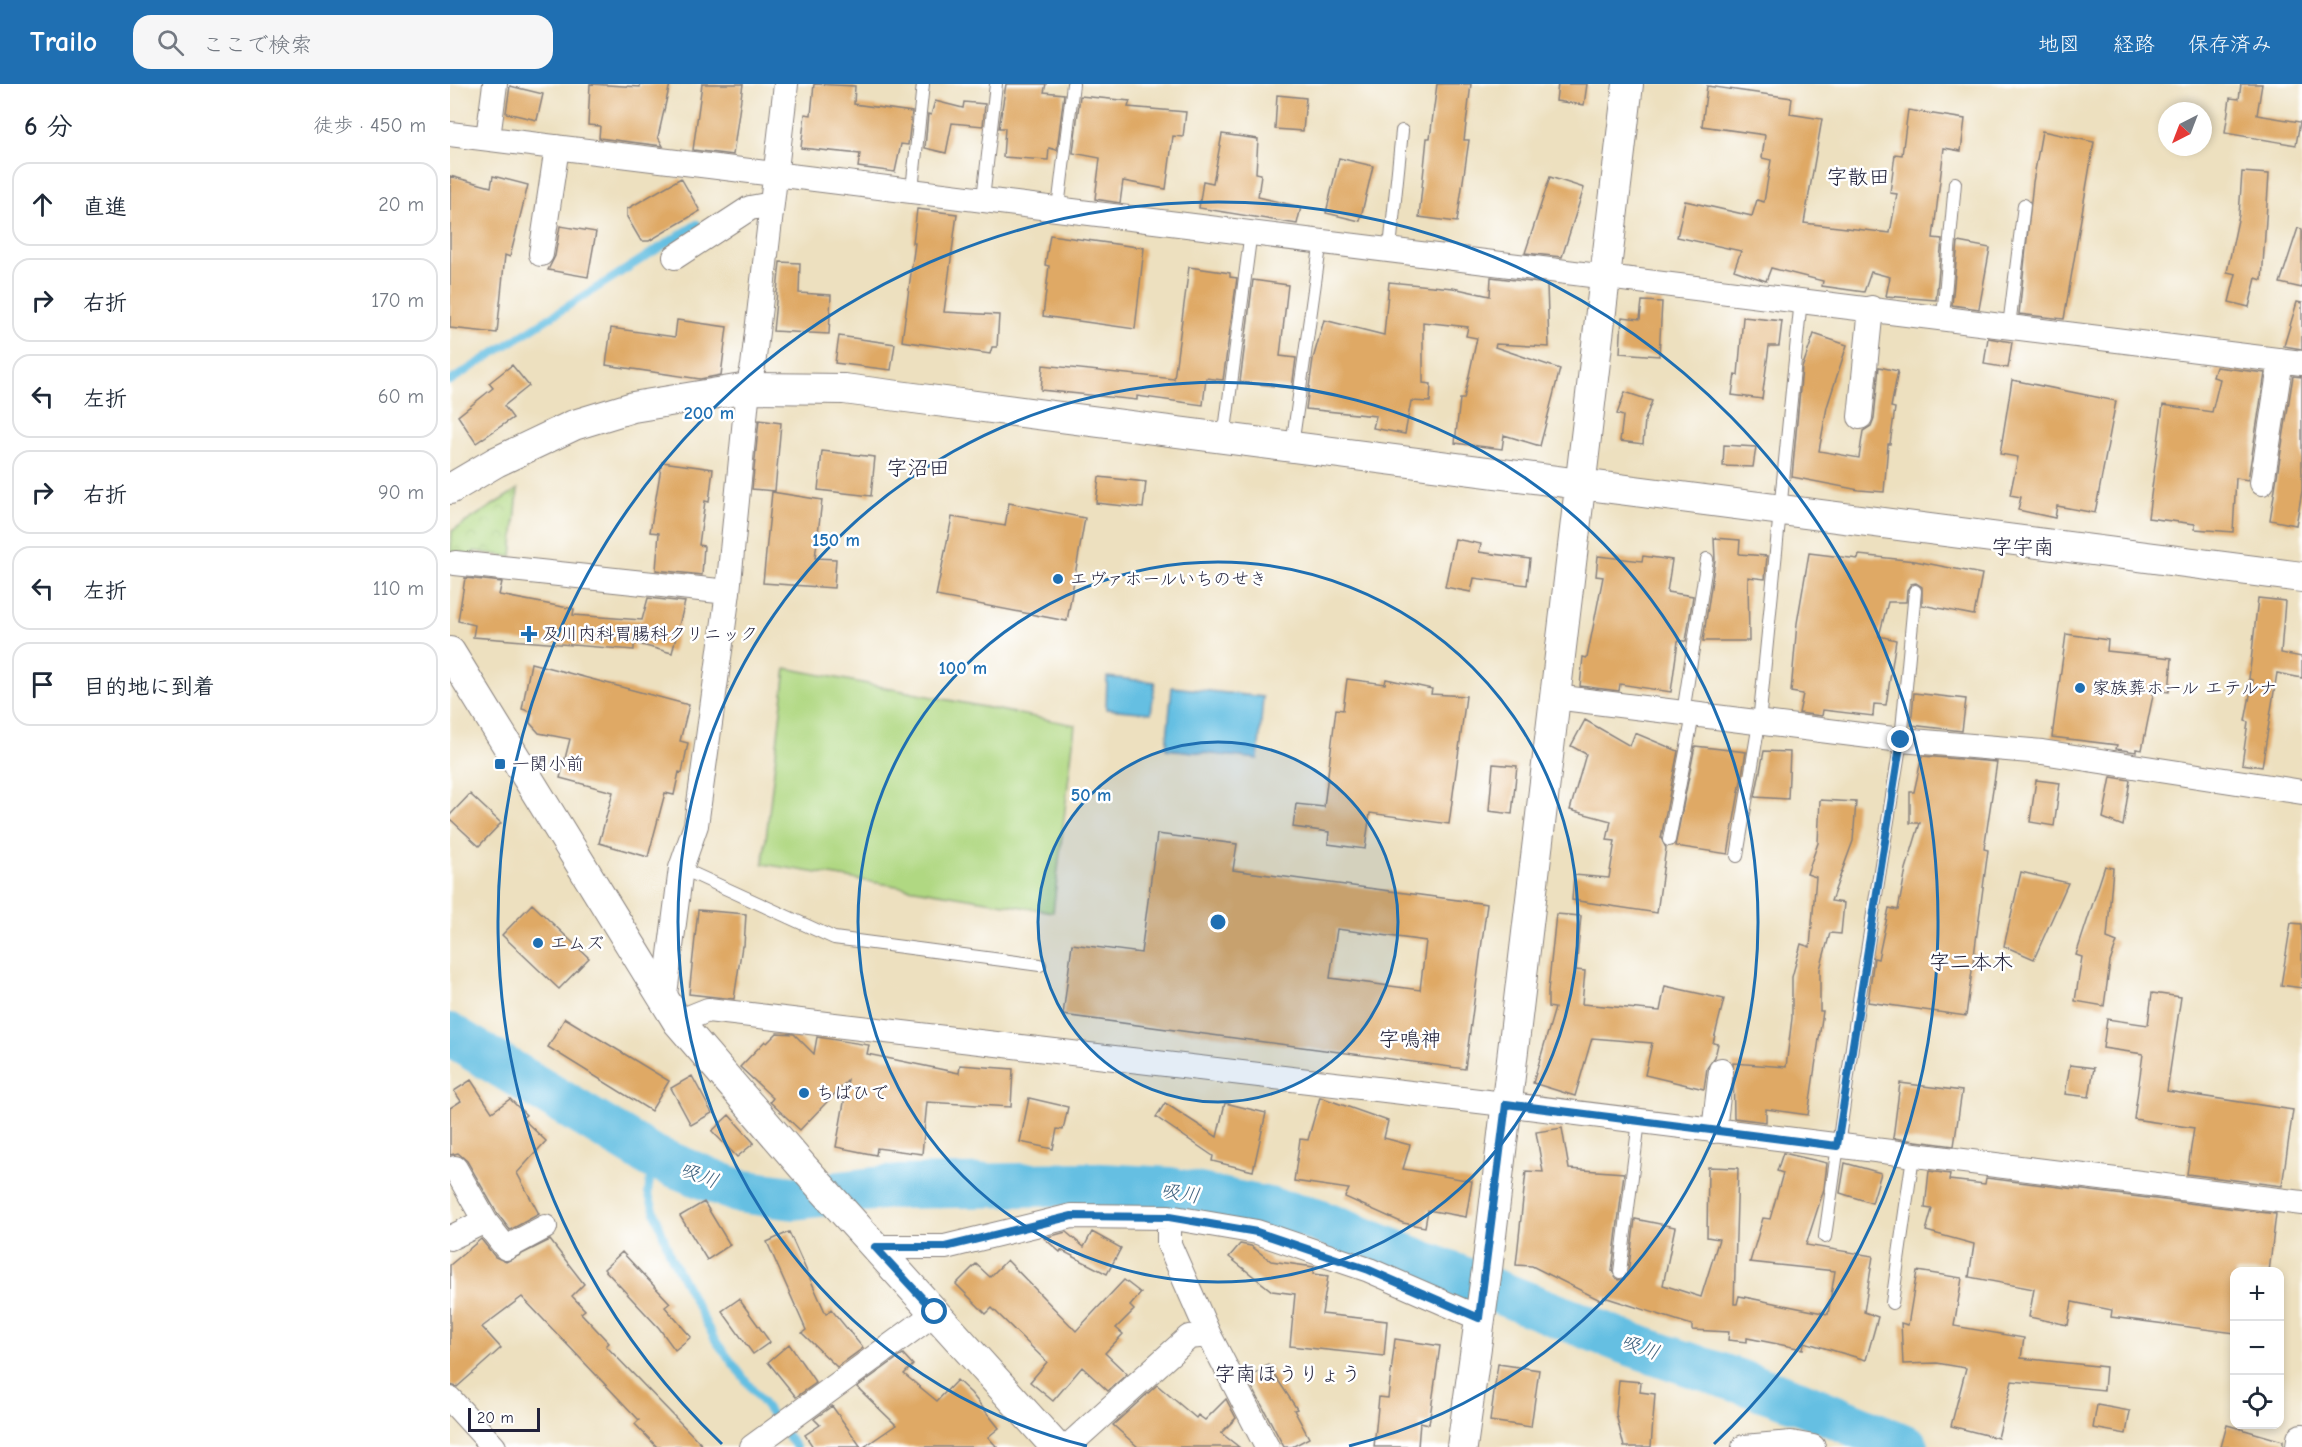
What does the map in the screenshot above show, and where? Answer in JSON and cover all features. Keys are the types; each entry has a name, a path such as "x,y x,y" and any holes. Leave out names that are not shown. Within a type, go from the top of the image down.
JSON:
{"street":[{"path":"488,138 495,84"},
{"path":"671,1012 681,868 696,825 728,592 748,388 753,366 786,84"},
{"path":"1462,1447 1486,1276 1628,84"},
{"path":"450,134 1390,248 2292,361 2262,483"},
{"path":"542,254 557,147"},
{"path":"675,256 750,208 772,204"},
{"path":"1860,417 1871,308"},
{"path":"450,489 496,462 574,425 633,407 748,388 844,389 2302,577"},
{"path":"455,563 728,592"},
{"path":"450,652 671,1012 803,1167 1052,1445 1189,1337 1209,1335"},
{"path":"1555,697 1901,740 2042,752 2302,792"},
{"path":"671,1012 708,1010 1506,1104 2302,1203"},
{"path":"1714,1131 1721,1070"},
{"path":"455,1168 485,1221 506,1248 545,1227"},
{"path":"875,1247 945,1247 1072,1216 1169,1217 1257,1232 1369,1270 1479,1313"},
{"path":"1169,1217 1169,1244 1209,1335 1267,1447"},
{"path":"450,1238 485,1221"},
{"path":"752,1447 935,1312"},
{"path":"450,1400 494,1447"},
{"path":"2301,1447 2302,1439"},
{"path":"1744,1447 1791,1443 1813,1447"}],"lane":[{"path":"912,190 923,84"},
{"path":"983,199 996,84"},
{"path":"1058,208 1073,84"},
{"path":"1390,248 1402,131"},
{"path":"1943,317 1955,183"},
{"path":"2009,326 2025,205"},
{"path":"1224,439 1251,231"},
{"path":"1293,446 1321,240"},
{"path":"1737,856 1759,723 1801,299"},
{"path":"1669,840 1688,714 1707,559"},
{"path":"1825,1237 1837,1146 1901,740 1915,591"},
{"path":"681,868 834,938 1040,965"},
{"path":"1620,1272 1639,1121"},
{"path":"1892,1303 1913,1156"}],"green space":[{"path":"518,489 512,557 474,551 472,560 450,558 452,531"},
{"path":"786,668 1075,725 1053,912 763,864"}],"water":[{"path":"1107,677 1155,682 1151,713 1106,709"},
{"path":"1172,687 1263,697 1258,759 1166,749"}],"building":[{"path":"590,84 640,87 640,84 670,84 658,137 663,146 599,138 600,126 588,125"},
{"path":"702,84 743,84 733,155 693,150"},
{"path":"814,84 855,86 854,104 912,112 908,145 901,144 895,172 858,167 860,154 801,148 805,114 811,115"},
{"path":"1006,84 1046,84 1044,92 1064,94 1057,150 1049,148 1048,160 1003,157 1005,128 999,128"},
{"path":"1437,84 1471,84 1464,140 1469,140 1457,222 1419,217 1427,138 1430,138"},
{"path":"1558,84 1587,84 1584,105 1556,101"},
{"path":"2241,84 2262,84 2257,115 2300,122 2296,145 2225,133 2230,98 2239,99"},
{"path":"510,86 543,94 537,120 506,113"},
{"path":"1707,86 1792,98 1790,114 1822,119 1804,223 1890,233 1897,194 1890,193 1895,154 1902,155 1908,110 1965,119 1961,151 1944,148 1933,238 1942,239 1936,300 1886,296 1890,277 1871,272 1864,292 1822,286 1823,281 1771,268 1766,281 1734,270 1741,251 1677,237 1685,201 1752,216 1757,200 1764,202 1771,160 1762,158 1765,135 1702,126"},
{"path":"1277,95 1306,98 1303,131 1275,129"},
{"path":"1080,96 1130,101 1128,107 1186,112 1183,137 1173,136 1166,189 1123,181 1120,203 1095,199 1100,158 1073,153"},
{"path":"935,101 963,108 964,102 985,104 983,126 952,123 946,153 925,148 928,114 931,115"},
{"path":"2042,131 2094,142 2064,319 2019,314 2033,182"},
{"path":"1222,134 1258,139 1256,173 1261,174 1258,197 1301,207 1297,224 1199,208 1203,181 1213,183"},
{"path":"1339,158 1373,166 1360,221 1326,213"},
{"path":"2242,172 2269,174 2262,280 2256,278 2249,307 2229,302 2236,274 2227,272 2239,215"},
{"path":"450,176 491,187 493,176 528,185 510,257 505,255 497,333 450,328"},
{"path":"1550,177 1584,188 1562,257 1525,253"},
{"path":"681,178 700,211 649,241 641,241 627,217 627,209"},
{"path":"917,209 957,214 944,312 999,315 997,347 992,347 990,354 902,341 915,243 913,243"},
{"path":"560,226 596,232 588,277 548,270 555,256"},
{"path":"2298,228 2302,229 2302,288 2280,283"},
{"path":"1050,235 1144,248 1135,329 1043,316 1049,266 1045,265"},
{"path":"1958,242 1990,248 1979,309 1952,305"},
{"path":"780,262 800,263 799,293 831,295 829,334 773,331"},
{"path":"1189,267 1230,273 1230,277 1237,278 1223,380 1206,378 1203,405 1137,396 1137,400 1041,390 1043,365 1174,379"},
{"path":"1491,277 1547,284 1549,347 1496,344 1495,347 1560,369 1540,446 1504,435 1502,449 1455,443 1460,399 1464,399 1477,338 1466,336 1468,327 1423,322 1423,383 1431,384 1430,402 1411,401 1405,434 1373,428 1376,416 1306,409 1313,359 1324,320 1384,335 1389,282 1453,288 1490,296"},
{"path":"1253,280 1288,285 1280,356 1296,358 1292,388 1240,382"},
{"path":"1642,301 1662,302 1659,356 1620,353 1622,317 1640,319"},
{"path":"2297,302 2302,303 2302,349 2284,346"},
{"path":"1743,317 1782,321 1779,346 1769,346 1762,399 1732,395 1735,374 1738,375"},
{"path":"677,320 727,327 721,375 700,379 606,365 611,328 675,337"},
{"path":"1814,334 1847,345 1827,407 1819,451 1859,458 1863,431 1871,426 1874,418 1879,367 1898,371 1891,407 1895,408 1890,444 1888,444 1884,492 1859,490 1792,477 1802,368"},
{"path":"839,336 895,344 891,370 835,363"},
{"path":"1988,338 2012,342 2008,368 1984,364"},
{"path":"512,365 529,386 504,406 513,418 476,443 458,416 493,388 489,383"},
{"path":"2216,367 2265,373 2248,480 2236,478 2233,532 2195,529 2195,524 2148,518 2163,405 2212,412 2220,379 2213,377"},
{"path":"2293,376 2302,377 2302,491 2296,525 2270,520"},
{"path":"2012,380 2116,401 2095,513 2057,506 2055,518 2018,510 2021,497 2010,495 2018,457 2000,454"},
{"path":"1625,392 1652,401 1645,420 1643,444 1620,441 1623,416 1617,414"},
{"path":"759,420 781,423 775,491 752,489"},
{"path":"1724,445 1756,447 1753,467 1723,466"},
{"path":"822,451 875,457 871,496 818,490"},
{"path":"662,462 713,469 709,502 705,501 699,545 704,546 702,575 656,570 659,533 650,532"},
{"path":"1099,477 1146,482 1143,508 1096,503"},
{"path":"772,492 822,500 815,558 836,559 834,588 763,583"},
{"path":"1009,503 1085,518 1067,621 936,596 952,517 1005,526"},
{"path":"1714,538 1740,540 1739,554 1767,556 1765,579 1748,577 1749,641 1703,641 1715,560"},
{"path":"1455,539 1481,544 1479,552 1530,559 1527,585 1474,578 1471,592 1445,587"},
{"path":"1809,553 1858,559 1859,555 1915,561 1982,574 1974,615 1922,605 1922,587 1916,583 1911,584 1907,590 1906,602 1888,602 1879,636 1896,640 1886,705 1874,704 1873,716 1823,710 1822,716 1799,713 1803,694 1791,692 1797,623"},
{"path":"1598,556 1642,561 1643,556 1672,560 1667,592 1693,596 1686,641 1678,641 1671,692 1620,684 1619,691 1580,686 1583,657 1587,658 1603,577 1596,576"},
{"path":"465,578 502,582 499,595 574,609 573,615 642,620 648,598 685,602 672,653 634,643 634,650 473,637 475,625 458,621"},
{"path":"2258,598 2285,601 2281,653 2302,657 2302,678 2277,673 2262,767 2242,764 2248,722 2245,721 2253,680 2249,679"},
{"path":"2066,634 2108,640 2107,651 2172,658 2169,692 2154,690 2142,750 2136,749 2136,752 2116,749 2117,745 2052,737"},
{"path":"531,663 689,705 680,741 688,743 682,773 679,772 674,795 665,793 648,857 599,843 613,792 560,778 570,739 539,733 530,723 532,712 522,709"},
{"path":"1347,679 1385,684 1386,679 1432,689 1431,694 1466,696 1449,824 1370,813 1365,849 1328,844 1329,832 1293,827 1296,804 1324,807 1336,709 1343,710"},
{"path":"1914,693 1966,699 1962,731 1911,725"},
{"path":"1585,720 1630,746 1635,733 1678,751 1661,838 1666,848 1657,913 1572,900 1574,875 1609,878 1615,841 1607,840 1611,821 1570,810 1586,754 1571,746"},
{"path":"1695,746 1746,752 1728,854 1675,846"},
{"path":"1764,751 1790,752 1788,799 1755,797"},
{"path":"1922,756 1997,762 1984,849 1988,850 1966,1016 1868,1002 1874,958 1878,959 1889,908 1898,910 1906,869 1920,823 1910,823 1910,792 1914,792"},
{"path":"1493,764 1517,766 1512,814 1489,811"},
{"path":"2111,777 2130,780 2123,826 2103,818"},
{"path":"2036,780 2060,783 2054,826 2030,822"},
{"path":"470,794 501,823 479,846 450,819 450,815"},
{"path":"1820,800 1856,802 1853,841 1831,901 1844,903 1841,934 1830,933 1820,969 1820,1011 1823,1011 1808,1115 1766,1109 1766,1122 1734,1118 1733,1063 1786,1067 1792,1018 1792,977 1801,944 1810,947 1816,877 1807,874 1818,843"},
{"path":"1157,834 1237,844 1233,870 1487,904 1465,1069 1063,1015 1072,944 1141,953","holes":["1337,929 1426,941 1420,990 1330,978"]},
{"path":"2105,866 2113,868 2107,938 2117,942 2110,962 2104,1006 2075,1001 2082,957 2076,955"},
{"path":"2021,872 2068,883 2034,959 2004,946"},
{"path":"532,904 589,958 559,989 502,935"},
{"path":"698,910 746,914 744,946 742,946 734,999 689,994"},
{"path":"1556,914 1581,916 1576,970 1585,971 1582,1004 1660,1011 1665,986 1724,999 1713,1043 1718,1044 1715,1057 1707,1068 1704,1089 1645,1075 1652,1043 1592,1038 1575,1096 1533,1083 1555,1008 1548,1007 1548,991"},
{"path":"2291,923 2302,924 2302,988 2281,985"},
{"path":"2152,993 2181,997 2167,1091 2293,1110 2282,1186 2187,1174 2194,1128 2134,1119 2143,1054 2103,1048 2107,1019 2148,1025"},
{"path":"565,1018 669,1081 651,1111 548,1047"},
{"path":"777,1033 794,1034 814,1054 817,1037 869,1045 867,1054 959,1073 960,1065 1013,1069 1011,1107 927,1102 922,1154 877,1148 876,1155 836,1147 848,1080 800,1130 770,1102 773,1098 740,1067 765,1041 767,1043"},
{"path":"2070,1065 2094,1068 2089,1097 2065,1094"},
{"path":"692,1076 712,1113 691,1125 671,1088"},
{"path":"471,1080 492,1112 510,1099 526,1115 522,1118 546,1141 517,1173 539,1214 510,1230 497,1213 467,1161 458,1153 450,1155 450,1108 461,1101 454,1091"},
{"path":"1900,1083 1962,1091 1954,1146 1893,1138"},
{"path":"1320,1097 1388,1121 1384,1138 1410,1145 1403,1169 1472,1181 1466,1217 1428,1210 1425,1227 1403,1223 1345,1197 1349,1189 1294,1181 1300,1139 1308,1140"},
{"path":"1029,1098 1068,1107 1063,1130 1057,1129 1053,1149 1020,1142"},
{"path":"1165,1103 1217,1137 1225,1103 1266,1113 1253,1171 1212,1161 1213,1156 1156,1117"},
{"path":"729,1115 754,1143 737,1157 712,1131"},
{"path":"1562,1128 1569,1169 1624,1173 1612,1271 1618,1280 1624,1279 1628,1274 1635,1219 1675,1227 1663,1285 1701,1297 1719,1239 1707,1237 1708,1167 1738,1168 1734,1304 1737,1304 1739,1296 1828,1314 1835,1271 1750,1262 1763,1218 1770,1219 1783,1173 1777,1171 1783,1153 1827,1163 1824,1189 1806,1245 1873,1256 1864,1312 1878,1317 1866,1360 1804,1342 1803,1349 1747,1338 1747,1342 1728,1340 1729,1332 1692,1330 1692,1325 1604,1297 1602,1301 1532,1266 1516,1265 1526,1171 1543,1172 1536,1132"},
{"path":"1845,1163 1881,1173 1872,1203 1840,1193"},
{"path":"1929,1171 1950,1174 1949,1180 1985,1184 1986,1178 2276,1214 2270,1267 2230,1267 2230,1332 2111,1317 2112,1310 2072,1302 2068,1325 2029,1317 2034,1289 1969,1277 1974,1244 1926,1231 1932,1209 1925,1208"},
{"path":"704,1202 730,1245 707,1260 680,1216"},
{"path":"789,1232 826,1314 831,1309 863,1348 837,1367 802,1333 806,1330 767,1242"},
{"path":"1066,1232 1084,1247 1092,1232 1121,1248 1107,1274 1061,1250 1060,1252 1044,1238"},
{"path":"481,1239 495,1257 506,1262 550,1240 584,1284 572,1296 585,1310 581,1313 609,1343 606,1346 704,1447 657,1447 635,1424 639,1420 522,1297 482,1327 501,1348 457,1387 450,1385 450,1265"},
{"path":"1240,1244 1251,1246 1271,1261 1314,1267 1313,1274 1328,1276 1322,1314 1387,1321 1384,1356 1290,1346 1295,1294 1272,1291 1229,1257"},
{"path":"622,1252 670,1303 665,1307 691,1337 675,1350 659,1328 604,1269"},
{"path":"1007,1260 1076,1331 1124,1280 1141,1293 1130,1306 1134,1310 1116,1328 1123,1334 1105,1353 1127,1374 1108,1391 1082,1367 1053,1401 1030,1382 1047,1362 992,1308 986,1314 956,1284 976,1264 990,1277"},
{"path":"1917,1271 1962,1278 1954,1326 2024,1338 2021,1358 2106,1367 2104,1390 2012,1381 1998,1438 1951,1426 1966,1368 1937,1363 1903,1364 1901,1323 1908,1325"},
{"path":"739,1299 770,1342 753,1354 722,1311"},
{"path":"1395,1339 1440,1346 1429,1424 1420,1422 1418,1447 1374,1447 1379,1397 1388,1398"},
{"path":"789,1344 816,1383 796,1397 768,1362"},
{"path":"903,1354 913,1365 904,1374 937,1401 957,1380 971,1393 999,1428 988,1437 997,1447 864,1447 896,1425 857,1387"},
{"path":"1498,1364 1539,1370 1531,1427 1490,1421"},
{"path":"1268,1365 1297,1409 1294,1410 1309,1438 1292,1447 1284,1447 1248,1379"},
{"path":"1619,1380 1641,1382 1640,1392 1655,1394 1651,1447 1624,1447 1616,1414"},
{"path":"1157,1385 1196,1418 1198,1415 1205,1420 1226,1399 1236,1418 1221,1433 1239,1447 1138,1447 1113,1425"},
{"path":"2097,1405 2130,1411 2126,1434 2093,1428"},
{"path":"832,1406 861,1447 813,1447 805,1435 820,1425 814,1419"},
{"path":"2227,1425 2230,1426 2230,1429 2241,1429 2283,1441 2283,1447 2221,1447"}],"waterway":[{"path":"450,381 697,224"},
{"name":"吸川","path":"450,1035 653,1157 738,1191 794,1198 892,1187 1085,1184 1170,1189 1308,1217 1627,1343 1800,1402 1907,1447"},
{"path":"653,1157 648,1193 671,1257 715,1340 796,1447"}],"place":[{"name":"エヴァホールいちのせき","path":"1058,579"},
{"name":"及川内科胃腸科クリニック","path":"529,634"},
{"name":"家族葬ホール エテルナ","path":"2080,688"},
{"name":"一関小前","path":"500,764"},
{"name":"エムズ","path":"538,943"},
{"name":"ちばひで","path":"804,1093"}],"district":[{"name":"字散田","path":"1858,177"},
{"name":"字沼田","path":"918,468"},
{"name":"字宇南","path":"2023,547"},
{"name":"字二本木","path":"1971,962"},
{"name":"字鳴神","path":"1410,1039"},
{"name":"字南ほうりょう","path":"1288,1374"}],"route":[{"path":"935,1312 875,1247 945,1247 1072,1216 1169,1217 1257,1232 1369,1270 1479,1318 1487,1269 1506,1104 1837,1146 1901,740"}]}
